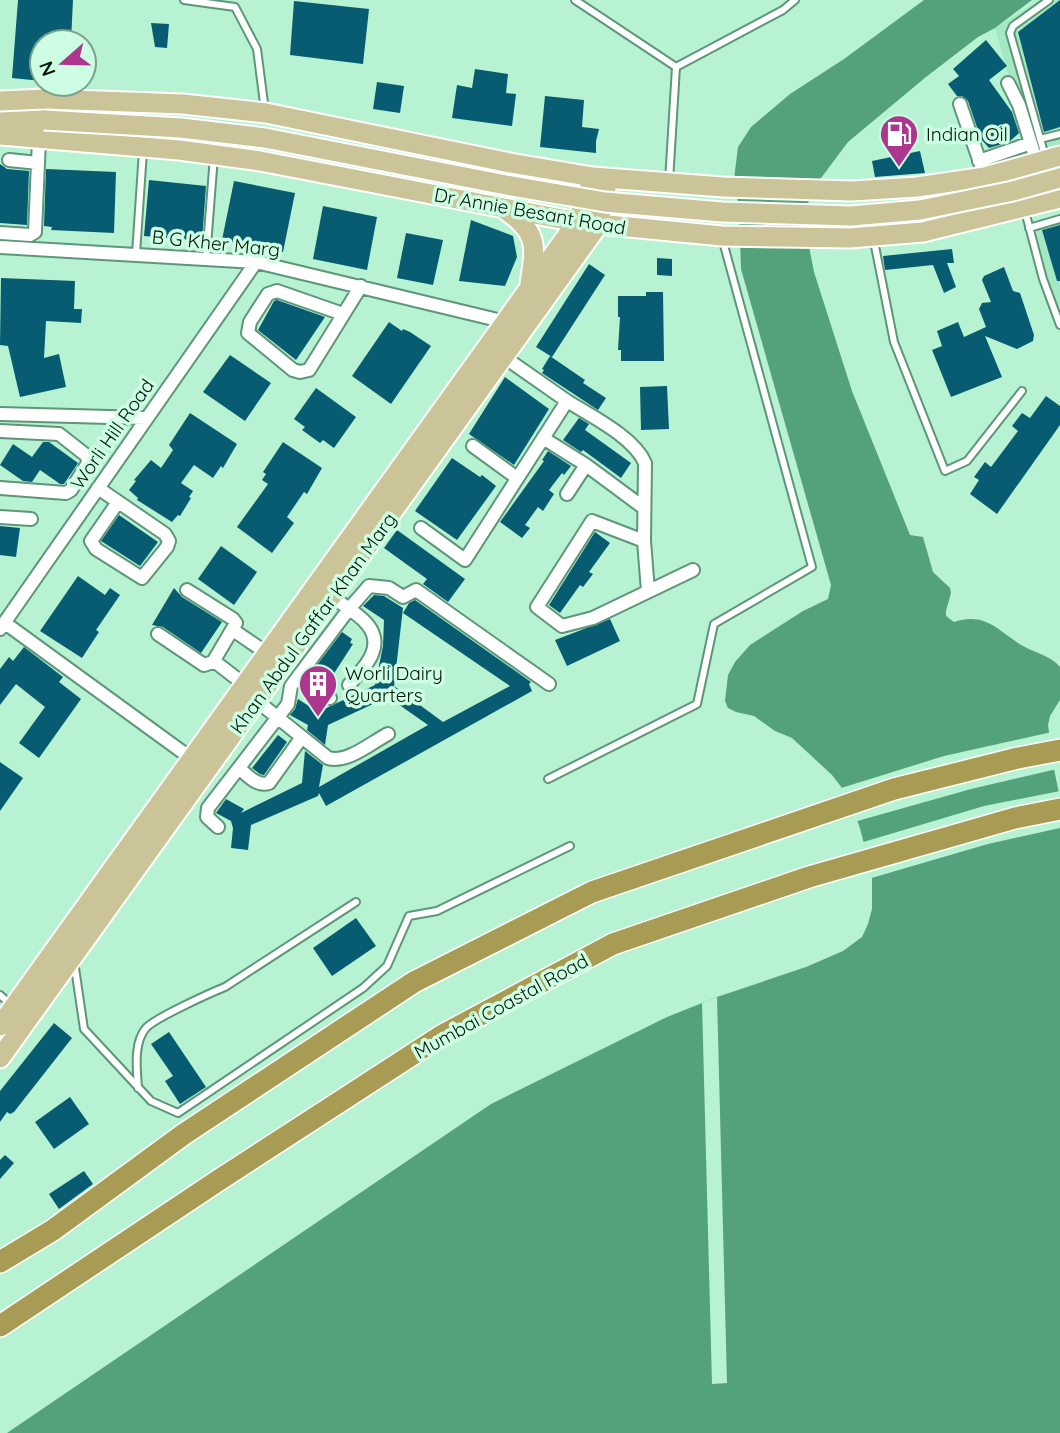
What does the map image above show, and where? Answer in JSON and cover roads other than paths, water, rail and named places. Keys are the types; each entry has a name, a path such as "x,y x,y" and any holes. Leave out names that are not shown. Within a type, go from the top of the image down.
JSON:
{"highway":[{"path":"0,1262 52,1230 184,1133 414,982 592,892 894,789 1060,750"},
{"name":"Mumbai Coastal Road","path":"0,1326 442,1036 613,944 809,877 937,839 1060,809"}],"main road":[{"path":"0,101 45,99 183,104 265,113 600,178 723,187 852,191 917,187 982,169 1048,160"},
{"name":"Dr Annie Besant Road","path":"0,122 44,120 181,128 265,138 605,202 722,212 851,216 920,209 1013,191 1060,178"},
{"name":"Dr Annie Besant Road","path":"0,135 260,161 577,222 722,236 850,238 923,232 1027,218 1060,198"},
{"path":"442,196 451,151"},
{"name":"Khan Abdul Gaffar Khan Marg","path":"0,1058 73,956 251,693 268,654 577,222 600,178"},
{"name":"Khan Abdul Gaffar Khan Marg","path":"0,1026 7,1001 192,760 332,597 598,225 600,178"},
{"path":"656,230 662,183"},
{"path":"502,208 524,223 532,236 534,257 529,289"}],"street":[{"path":"1008,83 1048,160"},
{"path":"960,104 982,169 1036,141"},
{"path":"0,233 30,235 35,232 39,140"},
{"path":"9,160 38,163"},
{"name":"B G Kher Marg","path":"0,247 256,262 506,322"},
{"name":"Worli Hill Road","path":"2,626 256,262"},
{"path":"286,269 250,322 248,332 293,370 300,372 309,370 361,286"},
{"path":"268,294 277,291 342,314"},
{"path":"504,356 631,443 641,453 645,463 644,541 648,591"},
{"path":"421,528 465,560 567,401"},
{"path":"0,414 146,418"},
{"path":"0,431 59,434 87,456 88,463 69,492"},
{"path":"543,438 586,465 644,508"},
{"path":"473,446 517,478"},
{"path":"567,494 586,465"},
{"path":"0,488 69,492 86,504"},
{"path":"98,488 165,534 169,541 142,578 92,544 118,502"},
{"path":"0,517 32,519"},
{"path":"644,541 592,521 537,607 562,626 593,618 693,570"},
{"path":"218,827 208,817 208,807 288,704 291,686 369,586 389,588 403,597 415,590 549,684"},
{"path":"158,634 204,664 214,661 236,624 233,619 187,590"},
{"path":"332,597 365,621 370,626 374,639 373,654 349,685"},
{"path":"2,626 192,760"},
{"path":"233,630 268,654"},
{"path":"214,661 277,718 334,760 344,758 388,734"},
{"path":"299,676 330,698"},
{"path":"239,768 257,783 264,785 302,737"}],"lane":[{"path":"184,0 235,4 257,49 265,113"},
{"path":"575,0 676,67"},
{"path":"676,67 783,10 795,0"},
{"path":"1049,0 1013,26 1010,33 1036,141 1060,134"},
{"path":"662,183 676,67"},
{"path":"136,254 143,148"},
{"path":"206,259 215,155"},
{"path":"1060,219 1027,218 1043,279 1060,325"},
{"path":"874,235 894,342 944,471 967,461 1022,391"},
{"path":"548,779 697,704 714,624 812,567 722,236"},
{"path":"73,956 84,1029 151,1101 178,1112 363,988 387,966 409,916 437,911 570,846"},
{"path":"138,1088 138,1046 146,1028 205,995 225,987 356,902"}],"place":[{"name":"Indian Oil","path":"899,168"},
{"name":"Worli Dairy Quarters","path":"318,718"}]}
